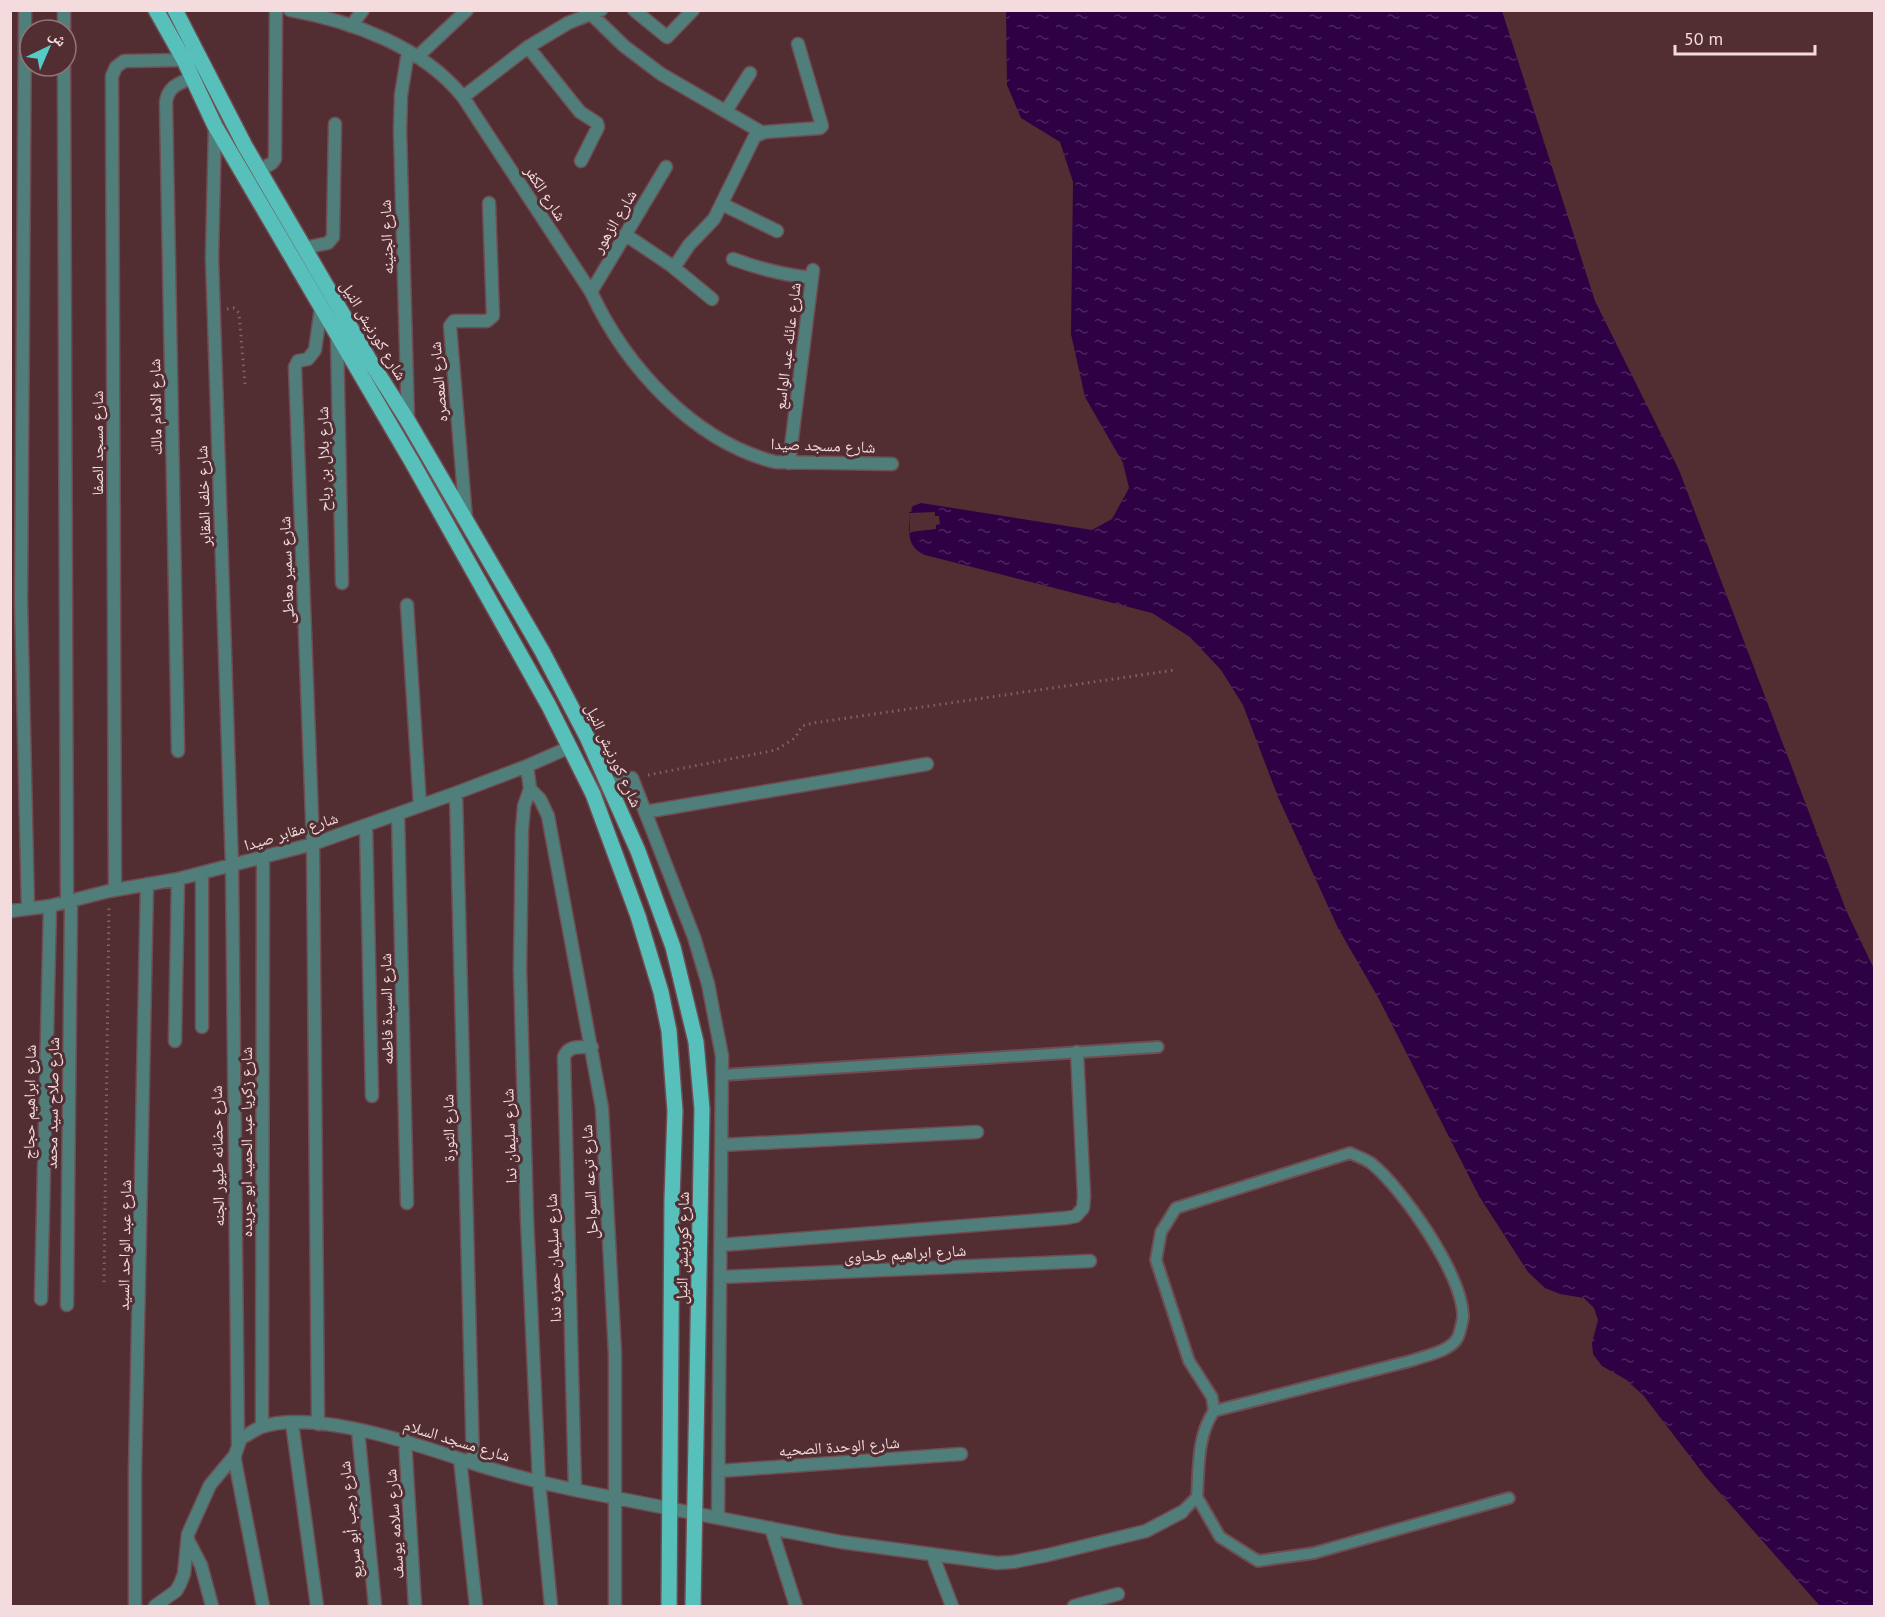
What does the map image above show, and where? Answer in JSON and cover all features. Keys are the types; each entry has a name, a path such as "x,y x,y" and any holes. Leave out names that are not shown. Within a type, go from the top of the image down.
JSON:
{"main road":[{"name":"شارع كورنيش النيل","path":"156,10 184,60 215,126 412,462 570,747 593,794 650,955 661,992 669,1032 675,1111 672,1200 669,1606"},
{"name":"شارع كورنيش النيل","path":"176,10 260,170 304,248 542,651 609,784 638,851 674,947 696,1042 702,1109 693,1606"},
{"path":"650,955 674,947"}],"street":[{"path":"26,10 21,600 28,909"},
{"path":"260,170 275,159 276,10"},
{"name":"شارع الكفر","path":"290,10 320,13 413,55 441,73 463,97 591,292 599,309"},
{"path":"351,26 363,10"},
{"path":"413,55 467,10"},
{"path":"634,10 668,37 693,10"},
{"path":"463,97 528,47 568,23 598,12 624,46 661,74 761,132 820,128 822,126 798,44"},
{"path":"528,47 580,112 597,123 598,127 581,161"},
{"name":"شارع الجنينه","path":"408,421 400,130 401,95 413,55"},
{"name":"شارع مسجد الصفا","path":"112,890 112,76 116,67 124,61 184,60"},
{"path":"726,111 750,73"},
{"name":"شارع صلاح سيد محمد","path":"64,78 69,902 67,1305"},
{"name":"شارع الامام مالك","path":"178,751 166,102 174,86 192,78"},
{"path":"304,248 328,243 333,237 335,124"},
{"name":"شارع خلف المقابر","path":"215,126 213,310 232,866"},
{"path":"673,267 689,245 714,219 753,139 761,132"},
{"name":"شارع الزهور","path":"591,292 666,168"},
{"name":"شارع المعصره","path":"467,524 450,326 454,321 487,321 493,316 489,203"},
{"path":"722,204 777,231"},
{"path":"626,235 673,267 712,299"},
{"name":"شارع عائله عبد الواسع","path":"734,259 777,273 813,274 789,463"},
{"name":"شارع سمير معاطى","path":"313,844 295,367 298,361 308,359 315,350 321,308"},
{"name":"شارع مسجد صيدا","path":"599,309 628,357 674,405 715,435 756,457 789,463 892,464"},
{"name":"شارع بلال بن رباح","path":"337,334 342,583"},
{"path":"407,605 420,806"},
{"name":"شارع مقابر صيدا","path":"10,911 50,906 112,890 178,879 313,844 456,793 570,747"},
{"path":"645,812 927,764"},
{"name":"شارع ترعه السواحل","path":"526,766 530,789 540,799 548,816 602,1108 615,1342 615,1606"},
{"path":"609,784 632,778 694,937 708,984 720,1044 723,1075 718,1517"},
{"name":"شارع سليمان ندا","path":"530,789 524,806 522,830 520,969 527,1218 539,1482 551,1606"},
{"name":"شارع الثورة","path":"456,793 473,1463"},
{"name":"شارع السيدة فاطمه","path":"398,814 407,1203"},
{"path":"366,825 372,1095"},
{"path":"313,844 318,1424"},
{"name":"شارع زكريا عبد الحميد ابو جريده","path":"262,1427 263,857"},
{"name":"شارع حضانه طيور الجنه","path":"232,866 236,1450 245,1519 263,1606"},
{"path":"202,873 202,1027"},
{"path":"175,1041 178,879"},
{"name":"شارع عبد الواحد السيد","path":"135,1606 135,1473 147,884"},
{"name":"شارع ابراهيم حجاج","path":"41,1299 50,906"},
{"name":"شارع سليمان حمزه ندا","path":"575,1490 564,1058 566,1052 571,1048 592,1047"},
{"path":"721,1245 1076,1216 1083,1208 1084,1196 1077,1052"},
{"path":"722,1145 977,1132"},
{"name":"شارع ابراهيم طحاوى","path":"722,1277 1090,1261"},
{"path":"292,1423 317,1606"},
{"name":"شارع مسجد السلام","path":"154,1606 176,1591 180,1584 189,1534 210,1485 236,1450 241,1438 262,1427 292,1423 358,1430 405,1440 539,1482 696,1515 718,1517 841,1542 972,1561 1013,1562 1146,1531 1182,1512"},
{"name":"شارع رجب أبو سريع","path":"358,1430 375,1606"},
{"name":"شارع سلامه يوسف","path":"405,1440 415,1606"},
{"name":"شارع الوحدة الصحيه","path":"719,1472 961,1454"},
{"path":"460,1459 476,1606"},
{"path":"771,1528 796,1606"},
{"path":"188,1540 201,1565 212,1606"},
{"path":"932,1554 952,1606"},
{"path":"1074,1606 1118,1594"}],"lane":[{"path":"723,1075 1158,1047"},
{"path":"1214,1411 1414,1360 1443,1350 1457,1339 1463,1316 1455,1281 1429,1235 1400,1193 1370,1162 1350,1153 1176,1208 1161,1232 1156,1260 1189,1361 1212,1397 1214,1411 1208,1420 1201,1443 1197,1497 1220,1537 1258,1561 1314,1553 1509,1498"},
{"path":"1182,1512 1197,1497"}],"path":[{"path":"213,310 232,308 238,311 245,384"},
{"path":"632,778 776,750 795,738 802,726 813,723 1175,670"},
{"path":"104,1282 112,890"}],"water":[{"path":"1006,11 1502,11 1595,301 1679,470 1846,910 1874,969 1874,1606 1820,1606 1705,1476 1643,1395 1625,1379 1602,1366 1593,1354 1592,1343 1598,1320 1594,1308 1584,1298 1560,1294 1545,1288 1528,1272 1479,1196 1379,999 1338,928 1278,797 1243,705 1221,670 1190,637 1152,613 925,555 911,543 909,513 913,506 921,503 1092,530 1112,519 1129,488 1123,463 1085,397 1071,334 1073,182 1060,142 1021,118 1007,85"}],"pier":[{"path":"935,512 935,516 939,516 940,524 936,525 936,529 910,532 909,513"}]}
